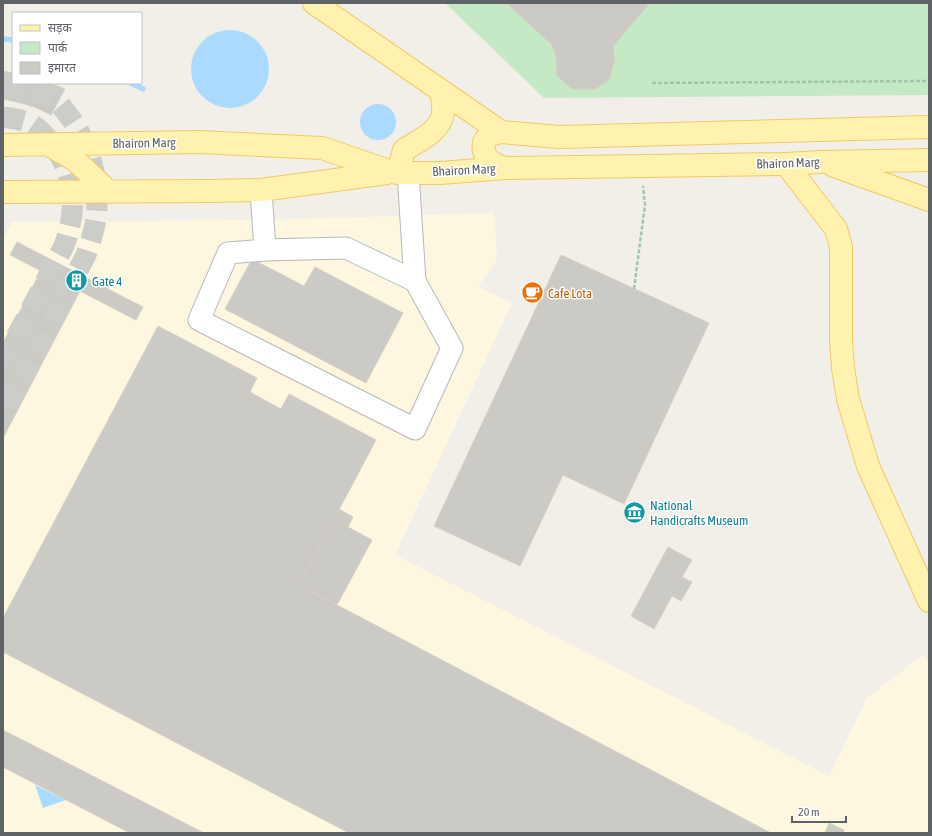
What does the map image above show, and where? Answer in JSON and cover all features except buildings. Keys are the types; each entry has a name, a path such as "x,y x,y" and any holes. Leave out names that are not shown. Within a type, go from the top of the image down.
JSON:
{"main road":[{"path":"314,3 501,132"},
{"path":"3,192 261,190 400,173 404,150 434,131 441,121 443,113 441,91"},
{"path":"505,168 492,163 483,150 484,141 489,136 501,132 559,137 929,127"},
{"name":"Bhairon Marg","path":"3,145 200,142 322,148 400,173 440,173 505,168 786,164 929,160"},
{"path":"46,144 75,160 109,192"},
{"path":"820,162 929,200"},
{"path":"786,164 836,229 841,247 841,340 843,368 848,399 868,466 929,601"}],"lane":[{"path":"400,173 415,281 452,348 415,429 199,320 228,253 265,250 346,248 415,281"},
{"path":"261,190 265,250"}],"path":[{"path":"652,84 929,81"},
{"path":"634,289 645,205 641,166"}],"shaded area":[{"path":"494,213 497,259 478,287 512,303 395,555 829,776 867,698 923,655 929,663 929,833 3,833 3,240 12,222 263,220"}],"green space":[{"path":"445,3 929,3 929,95 544,98"}],"water":[{"path":"230,30 245,33 257,42 266,54 269,69 266,84 257,96 245,105 230,108 215,105 203,96 194,84 191,69 194,54 203,42 215,33"},
{"path":"382,104 391,109 395,115 395,129 391,135 382,140 374,140 365,135 361,129 360,118 365,109 371,105"},
{"path":"35,785 66,800 43,808"}],"waterway":[{"path":"3,39 12,40"},
{"path":"133,84 143,89"}],"tunnel":[{"path":"3,87 23,90 50,97 56,101 72,120 85,143 93,167 97,193 96,219 86,255 3,415"},
{"path":"3,117 30,123 43,133 57,150 63,161 72,196 71,221 63,248 3,362"}],"place":[{"name":"Gate 4","path":"77,281"},
{"name":"Cafe Lota","path":"532,293"},
{"name":"National Handicrafts Museum","path":"635,512"}]}
